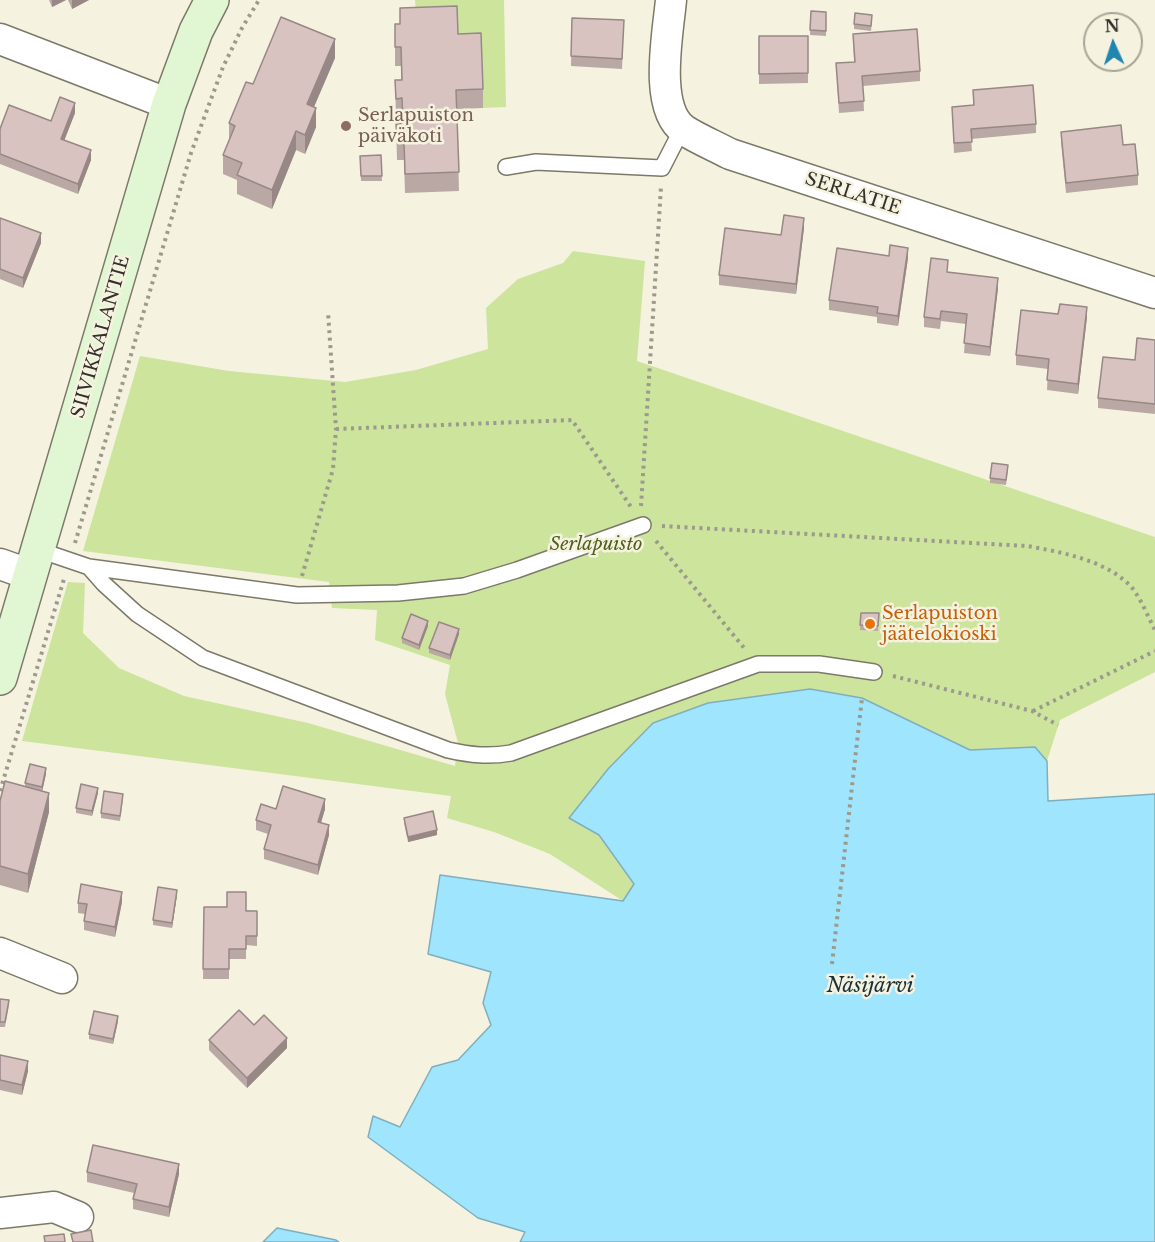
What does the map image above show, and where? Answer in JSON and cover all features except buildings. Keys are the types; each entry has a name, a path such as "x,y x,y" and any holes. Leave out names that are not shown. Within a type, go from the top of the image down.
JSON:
{"main road":[{"name":"SIIVIKKALANTIE","path":"0,678 169,104 196,32 212,0"}],"street":[{"path":"670,0 664,83 667,106 682,129"},
{"path":"0,39 169,104"},
{"name":"SERLATIE","path":"682,129 730,153 1155,293"},
{"path":"0,564 35,562"},
{"path":"0,953 62,978"},
{"path":"0,1213 54,1207 78,1218"}],"lane":[{"path":"506,167 536,162 662,168 682,129"},
{"path":"35,562 70,560 89,567 297,595 398,594 464,586 517,570 643,525"},
{"path":"89,567 137,614 203,658 448,750 471,756 489,757 511,753 758,664 819,664 874,672"}],"path":[{"path":"0,790 191,153 223,67 259,0"},
{"path":"643,525 640,513 662,168"},
{"path":"297,595 333,469 336,429 328,312"},
{"path":"336,429 572,420 643,525 758,664"},
{"path":"643,525 1004,545 1057,551 1086,560 1112,572 1132,589 1155,630"},
{"path":"1032,711 1155,651"},
{"path":"874,672 1032,711 1058,725"},
{"path":"832,964 862,698"}],"green space":[{"path":"415,0 504,0 506,107 483,108 481,53 417,26"},
{"name":"Serlapuisto","path":"573,251 645,261 637,361 1155,537 1155,672 1060,720 1047,761 1035,747 970,750 862,698 569,818 599,835 634,885 623,901 550,854 494,832 447,818 451,796 22,741 68,582 85,583 83,633 119,668 184,696 308,723 455,766 458,743 445,694 450,665 375,640 377,610 332,608 329,582 83,551 140,356 229,371 345,382 416,370 488,349 486,308 518,279 563,263"}],"water":[{"name":"Näsijärvi","path":"810,689 862,698 970,750 1035,747 1047,761 1048,801 1155,794 1155,1242 520,1242 525,1232 478,1218 368,1137 373,1116 400,1127 432,1067 458,1060 491,1025 483,1003 491,972 428,954 440,875 623,901 634,884 599,835 569,818 608,769 653,723 708,703"},
{"path":"277,1228 336,1240 339,1242 263,1242"}],"place":[{"name":"Serlapuiston päiväkoti","path":"346,126"},
{"name":"Serlapuiston jäätelokioski","path":"870,624"}]}
